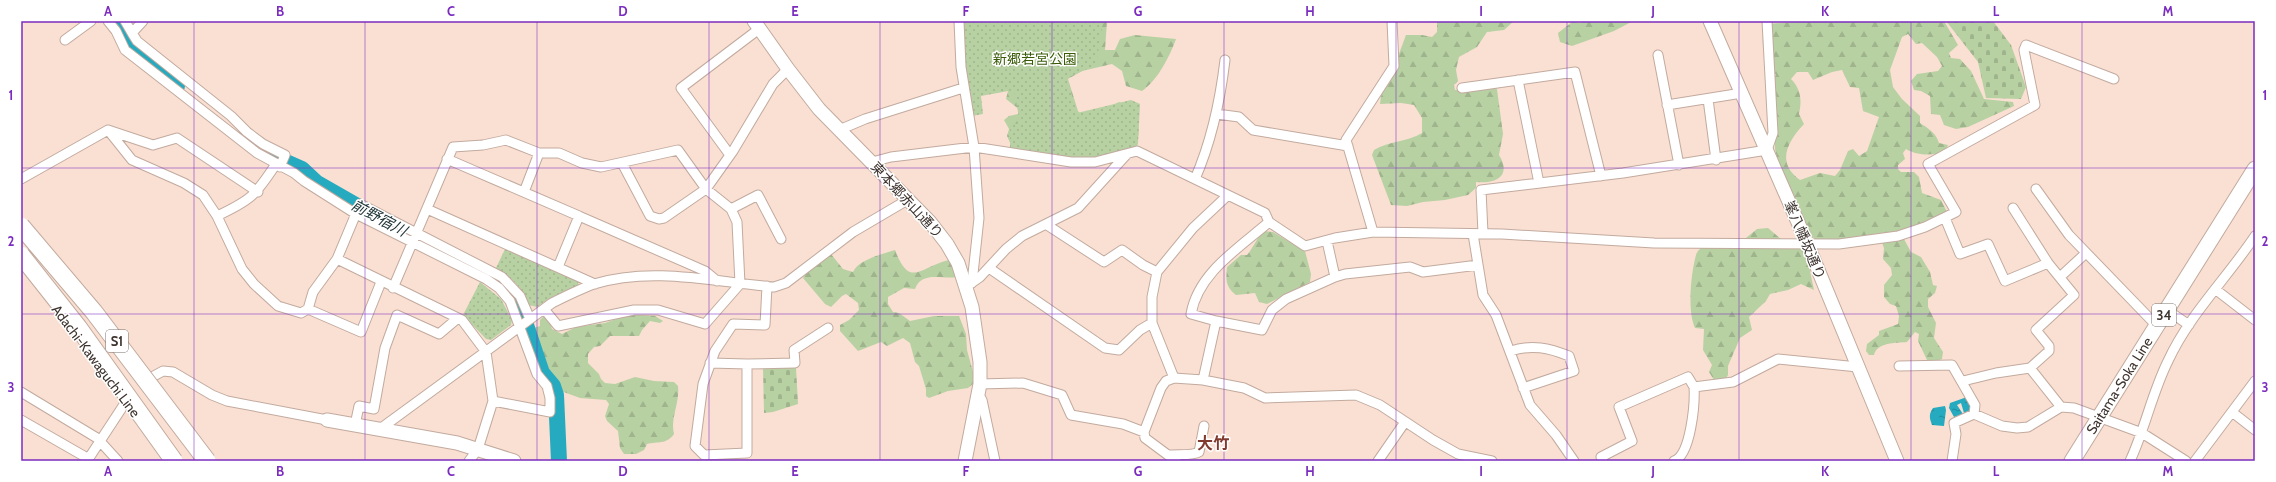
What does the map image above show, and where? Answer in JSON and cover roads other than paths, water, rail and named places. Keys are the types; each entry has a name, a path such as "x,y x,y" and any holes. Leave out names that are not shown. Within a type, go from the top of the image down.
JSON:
{"highway":[{"name":"S1","path":"21,226 122,347 207,461"},
{"name":"S1","path":"21,255 78,327 174,461"}],"main road":[{"name":"Saitama-Soka Line","path":"2072,461 2255,169"}],"street":[{"path":"65,40 91,21"},
{"path":"108,21 116,31 125,50 165,83 257,153 278,166 294,173 356,214 486,279 499,288 510,301 537,374 547,386 550,398 550,412 493,401"},
{"path":"125,21 137,42 232,116 247,132 263,144 285,155 258,192 243,204 217,216"},
{"path":"132,33 143,21"},
{"path":"959,21 963,88 974,147 980,218 970,285"},
{"path":"1373,232 1346,140 1394,66 1392,21"},
{"name":"峯八幡坂通り","path":"1710,21 1807,243 1897,461"},
{"path":"1483,233 1481,190 1716,160 1767,150 1773,133 1767,21"},
{"path":"730,155 682,88 757,25"},
{"name":"東本郷赤山通り","path":"757,25 788,69 839,130 909,199 947,244 970,285 976,328 979,389 965,461"},
{"path":"872,162 891,157 974,147 1071,162 1095,162 1137,151 1227,196 1265,213 1268,222 1305,246 1327,240 1373,232 1483,233 1654,243 1756,245 1807,243 1839,244 1898,236 1945,218 1956,212 1928,164 2036,105 2024,50 2026,45 2114,79"},
{"path":"1658,55 1679,165"},
{"path":"1195,179 1206,154 1217,114 1221,98 1225,60"},
{"path":"622,163 650,216 659,219 664,218 706,189 730,155 773,84 788,69"},
{"path":"165,83 174,72"},
{"path":"1462,88 1575,72 1600,176"},
{"path":"1518,80 1538,183"},
{"path":"839,130 865,119 963,88"},
{"path":"1668,105 1742,94"},
{"path":"1708,98 1716,160"},
{"path":"1217,114 1239,117 1253,130 1348,146"},
{"path":"21,179 108,130 153,146 177,138 258,192"},
{"path":"108,130 132,160 184,183 203,194 217,216 242,269 254,284 278,306 301,313 308,309 313,292 337,259 360,204 416,231 502,277 520,296 530,319"},
{"path":"392,288 453,147 483,145 506,140 538,153 559,153 582,163 601,167 678,150 706,189 731,209 737,222 740,284 705,324 658,310 634,310 558,326 544,309"},
{"path":"524,192 538,153"},
{"path":"970,285 989,268 1006,249 1022,236 1047,225 1078,208 1127,154"},
{"path":"447,159 705,271 717,281"},
{"path":"2036,189 2055,217 2086,253 2157,326"},
{"path":"731,209 758,195 781,238"},
{"path":"1174,378 1152,323 1152,297 1157,272 1193,228 1227,196"},
{"path":"380,429 544,309 573,293 595,284 636,276 717,281 774,287 786,283 853,232 909,199"},
{"path":"1963,381 1996,373 2030,368 2048,351 2049,346 2036,330 2074,295 2048,263 2012,208"},
{"path":"427,209 595,284"},
{"path":"558,267 579,216"},
{"path":"1945,218 1960,254 1988,244 2005,281 2048,263"},
{"path":"1268,222 1208,276 1196,294 1192,314 1216,321 1262,330 1272,310 1286,299 1335,277 1345,274 1410,267 1423,272 1478,265"},
{"path":"21,223 96,308 152,377 210,461"},
{"path":"1047,225 1104,262 1122,250 1143,265 1157,272"},
{"path":"1473,234 1483,295 1496,315 1511,351 1530,405 1553,431 1574,461"},
{"path":"2130,461 2168,361 2189,325 2215,289 2239,260 2255,236"},
{"path":"1327,240 1335,277"},
{"path":"2060,277 2086,253"},
{"path":"337,259 392,288 462,320 486,352 493,401 478,449 469,461"},
{"name":"Adachi-Kawaguchi Line","path":"21,262 72,326 127,400 169,461"},
{"path":"989,268 1105,348 1119,350 1140,330 1152,323"},
{"path":"308,309 361,332 381,282"},
{"path":"747,364 747,453 704,455 695,446 703,384 714,351 733,324 765,325 767,286"},
{"path":"2215,289 2255,320"},
{"path":"2167,310 2189,325"},
{"path":"355,425 359,406 374,409 385,348 397,315 439,334 458,318"},
{"path":"1203,380 1216,321"},
{"path":"710,363 795,363 794,350 828,328"},
{"path":"1511,351 1532,346 1554,350 1569,356 1574,371 1523,388"},
{"path":"1694,387 1733,382 1778,359 1858,367"},
{"path":"1899,366 1952,364 1963,381 1975,405 1974,414"},
{"path":"2030,368 2061,408"},
{"path":"152,377 163,372 173,372 212,396 227,401 457,442 514,461"},
{"path":"1603,461 1601,457 1632,441 1618,407 1688,377 1694,387 1695,406 1684,452 1679,459 1674,461"},
{"path":"1204,426 1199,452 1195,454 1181,453 1173,458 1145,438 1144,432 1161,388 1166,381 1174,378 1203,380 1244,388 1265,398 1356,395 1380,405 1458,454 1492,461"},
{"path":"995,461 979,389 1024,383 1062,395 1071,415 1123,424 1144,432"},
{"path":"2195,461 2253,387"},
{"path":"21,392 97,438 118,461"},
{"path":"21,420 88,460 127,400"},
{"path":"1952,461 1956,434 1954,423 1974,414 2002,426 2017,428 2028,427 2061,408 2074,408 2142,432 2186,461"},
{"path":"2232,412 2255,430"},
{"path":"1378,461 1405,422"}],"water":[{"path":"1967,397 1972,410 1964,413 1961,403 1957,405 1963,414 1954,417 1949,408 1950,403"},
{"path":"1945,406 1944,426 1932,425 1930,419 1931,410 1933,408"}],"waterway":[{"name":"前野宿川","path":"116,21 130,45 177,86"},
{"name":"前野宿川","path":"246,139 259,150 302,169 317,183 373,215"},
{"name":"前野宿川","path":"478,269 503,284 513,294 520,307 542,373 553,386 556,395 559,461"}],"district":[{"name":"大竹","path":"1213,443"}],"park label":[{"name":"新郷若宮公園","path":"1035,59"}]}
